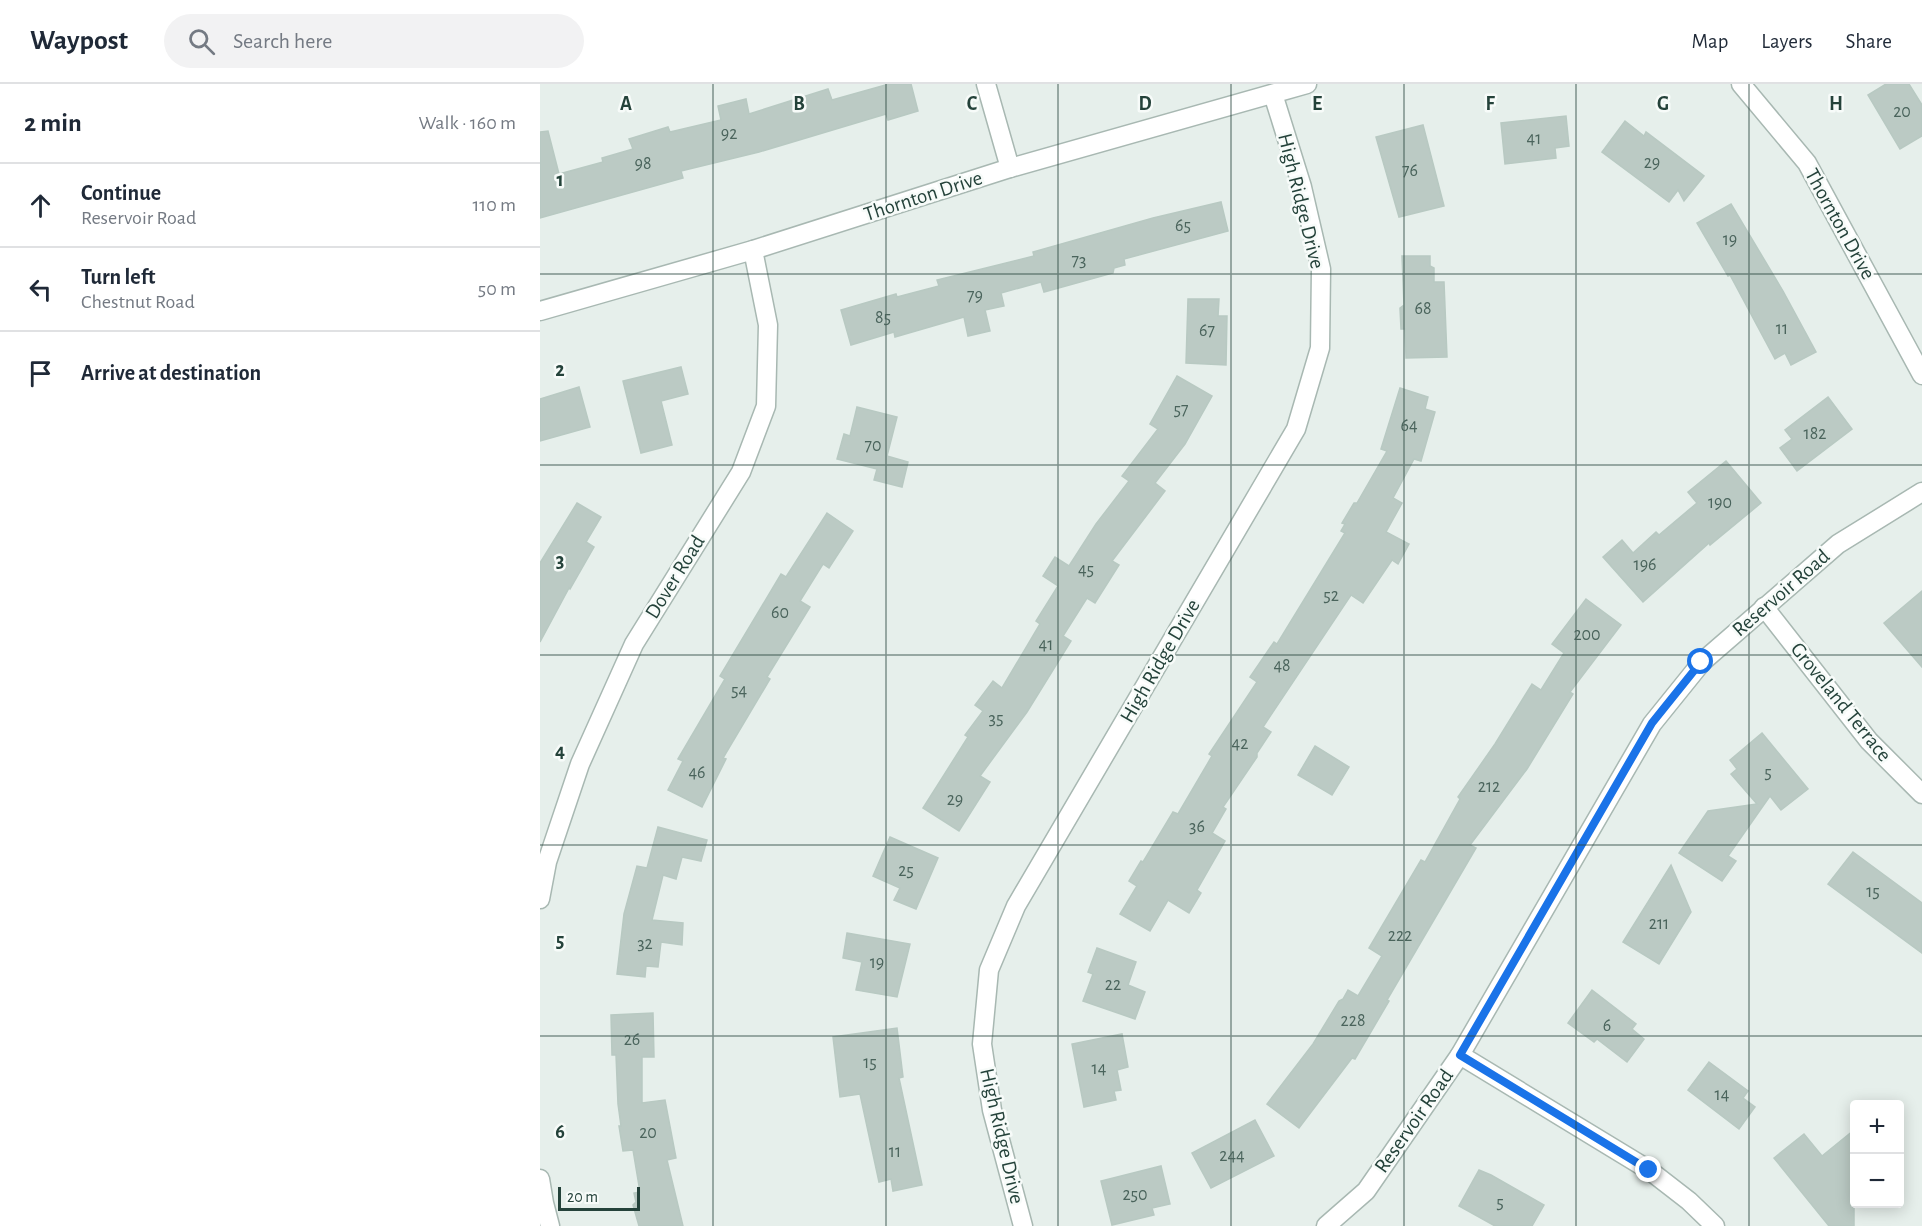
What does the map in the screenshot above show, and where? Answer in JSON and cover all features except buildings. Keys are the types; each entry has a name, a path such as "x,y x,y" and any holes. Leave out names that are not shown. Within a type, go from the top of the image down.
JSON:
{"street":[{"path":"986,84 1010,168"},
{"name":"Thornton Drive","path":"540,312 753,250 1010,168 1307,84"},
{"name":"Thornton Drive","path":"1741,84 1807,163 1922,375"},
{"name":"High Ridge Drive","path":"1023,1226 992,1110 982,1044 989,970 1016,906 1296,429 1320,348 1321,269 1302,187 1273,94"},
{"name":"Dover Road","path":"540,900 547,862 580,764 634,644 741,472 766,406 768,325 753,250"},
{"name":"Reservoir Road","path":"1326,1226 1366,1191 1460,1055 1652,723 1701,662 1838,544 1922,492"},
{"name":"Groveland Terrace","path":"1764,606 1869,741 1922,794"},
{"path":"1460,1055 1649,1170 1689,1201 1715,1226"},
{"path":"540,1179 550,1226"}],"route":[{"path":"1649,1170 1460,1055 1652,723 1701,662"}]}
